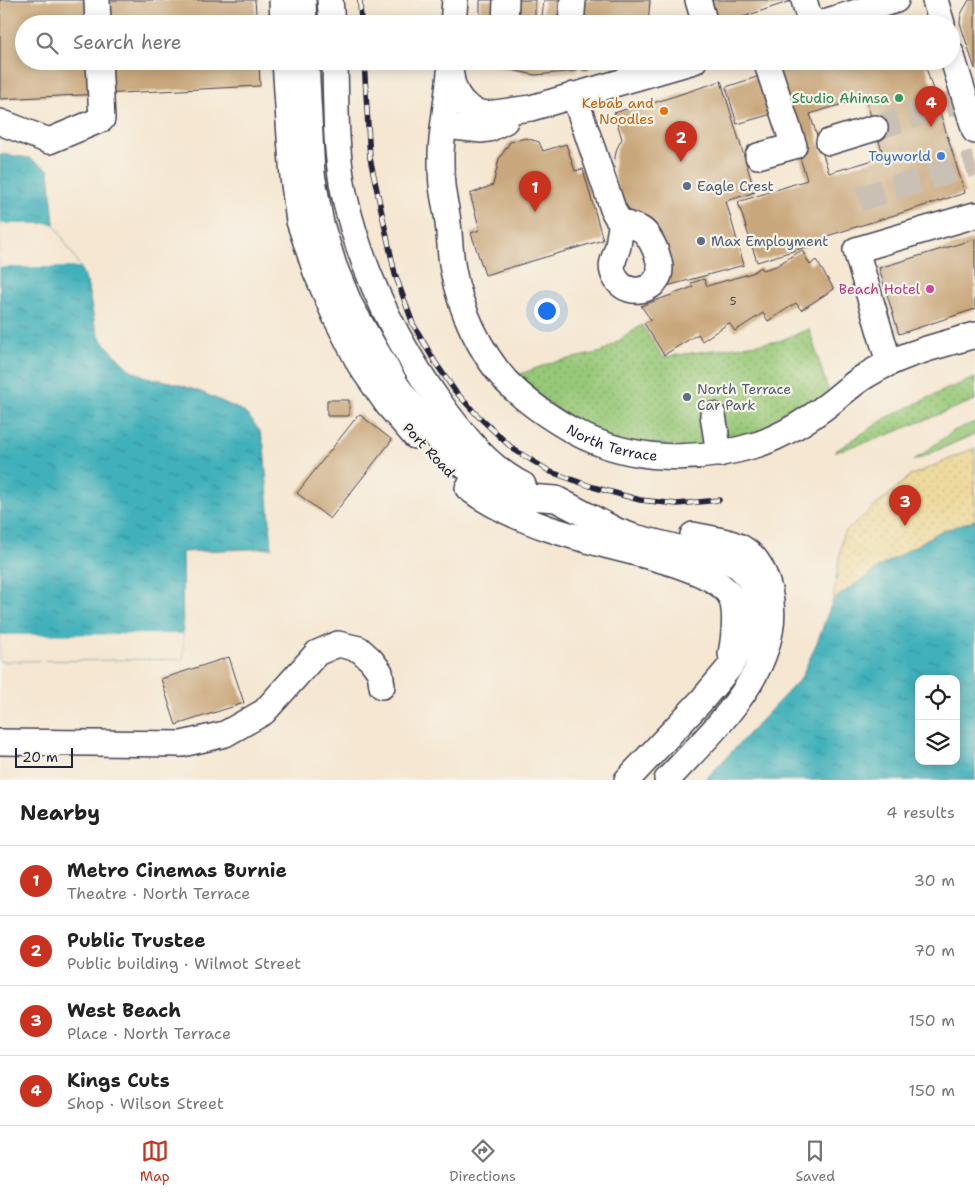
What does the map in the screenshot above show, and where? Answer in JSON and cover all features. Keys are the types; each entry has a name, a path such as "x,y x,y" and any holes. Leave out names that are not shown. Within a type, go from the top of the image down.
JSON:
{"street":[{"path":"97,0 98,15"},
{"path":"282,0 283,15"},
{"path":"303,0 304,15"},
{"path":"330,0 331,15"},
{"path":"454,15 455,0"},
{"path":"505,15 506,0"},
{"path":"572,15 573,0"},
{"path":"698,0 702,15"},
{"path":"804,0 808,15"},
{"path":"847,15 896,0"},
{"path":"935,0 939,15"},
{"path":"0,122 49,141 102,119 100,70"},
{"name":"Port Road","path":"286,70 293,177 299,220 316,272 335,316 360,364 388,405 419,441 457,480 495,506 550,529 661,560 697,572 719,583 730,594 734,609 734,631 731,652 720,679"},
{"name":"Port Road","path":"306,70 312,174 321,224 334,266 350,305 398,388 456,459 476,476 500,490 528,497 556,499 614,517 669,531 731,543 749,553 756,560 763,573 770,597 772,613 768,642 758,668 744,692 725,717 667,780"},
{"name":"Port Road","path":"335,70 338,148 345,196 363,260 383,308 408,354 433,394 464,435 483,457 519,483 556,499 617,531 723,559 738,566 751,582 755,610 744,644 736,658 702,700 627,780"},
{"name":"North Terrace","path":"450,70 444,126 442,186 448,216 453,270 465,314 478,341 506,380 526,399 546,414 584,436 626,452 649,456 718,454 747,448 782,434 803,422 867,374 889,363 914,353 975,335"},
{"path":"451,70 457,96 474,111 487,114 531,108 662,70"},
{"path":"758,156 794,146 769,70"},
{"path":"956,70 975,131"},
{"path":"574,95 614,212 622,223"},
{"path":"444,126 489,129 531,108"},
{"path":"829,142 875,128"},
{"path":"889,363 856,250 975,215"},
{"path":"713,415 718,454"},
{"path":"0,742 182,744 225,734 264,712 317,653 338,644 359,649 371,660 380,672 382,686"}],"green space":[{"path":"642,325 663,357 779,341 809,329 829,393 793,420 732,443 703,448 613,440 566,417 513,377 550,363 602,352"},
{"path":"975,378 975,400 880,438 834,452 886,418 949,388"},
{"path":"975,422 975,434 913,461 953,431"}],"sand":[{"path":"975,448 975,520 939,532 883,565 833,600 843,534 910,476"}],"water":[{"path":"0,154 29,158 49,170 54,224 80,267 87,283 95,325 101,339 115,355 129,369 146,377 171,382 201,392 243,411 260,432 264,446 272,548 182,552 183,659 0,661"},
{"path":"975,520 975,780 705,780 801,678 833,600 883,565 939,532"}],"pier":[{"path":"0,224 54,224 80,267 0,267"},
{"path":"183,634 183,659 0,661 0,635"}],"building":[{"path":"0,0 255,0 256,15 15,15 15,70 259,70 260,86 0,99"},
{"path":"480,0 535,0 535,15 480,15"},
{"path":"544,0 650,0 649,15 542,15"},
{"path":"706,0 794,0 749,15 710,15"},
{"path":"969,0 975,0 975,69 960,23 961,14"},
{"path":"512,70 577,70 577,71 535,75"},
{"path":"773,70 927,70 965,193 824,237 825,241 757,262 738,202 807,180","holes":["865,97 884,157 829,173 810,114"]},
{"path":"760,76 772,114 737,124 726,87"},
{"path":"721,81 755,192 726,201 744,265 667,286 638,217 629,209 621,197 616,182 614,170 615,157 622,139 614,113 642,104 644,106"},
{"path":"526,138 539,142 543,151 566,144 575,171 583,169 603,240 485,275 471,233 480,230 470,194 493,185 499,159 510,142"},
{"name":"Beach Hotel","path":"975,239 975,309 899,334 879,268"},
{"path":"802,250 810,265 816,260 834,289 801,310 796,303 768,321 763,313 735,331 729,323 702,341 698,334 664,355 644,323 651,320 641,306 693,287 691,283 704,279 707,286 752,273 761,267 763,270 776,266"},
{"path":"327,400 349,400 349,416 327,416"},
{"path":"359,414 392,440 330,519 297,493"},
{"path":"229,657 244,703 176,725 161,679"}],"tunnel":[{"path":"875,128 965,99"},
{"path":"859,199 975,163"}],"railway":[{"path":"360,0 361,15"},
{"path":"365,70 370,158 395,274 413,324 435,362 455,391 513,449 551,472 593,487 640,500 677,504 719,500"}],"place":[{"name":"Studio Ahimsa","path":"899,98"},
{"name":"Kebab and Noodles","path":"664,111"},
{"name":"Kings Cuts","path":"931,127"},
{"name":"Toyworld","path":"941,156"},
{"name":"Public Trustee","path":"681,162"},
{"name":"Eagle Crest","path":"687,186"},
{"name":"Metro Cinemas Burnie","path":"535,212"},
{"name":"Max Employment","path":"701,241"},
{"name":"Beach Hotel","path":"930,289"},
{"name":"North Terrace Car Park","path":"687,397"},
{"name":"West Beach","path":"905,526"}]}
